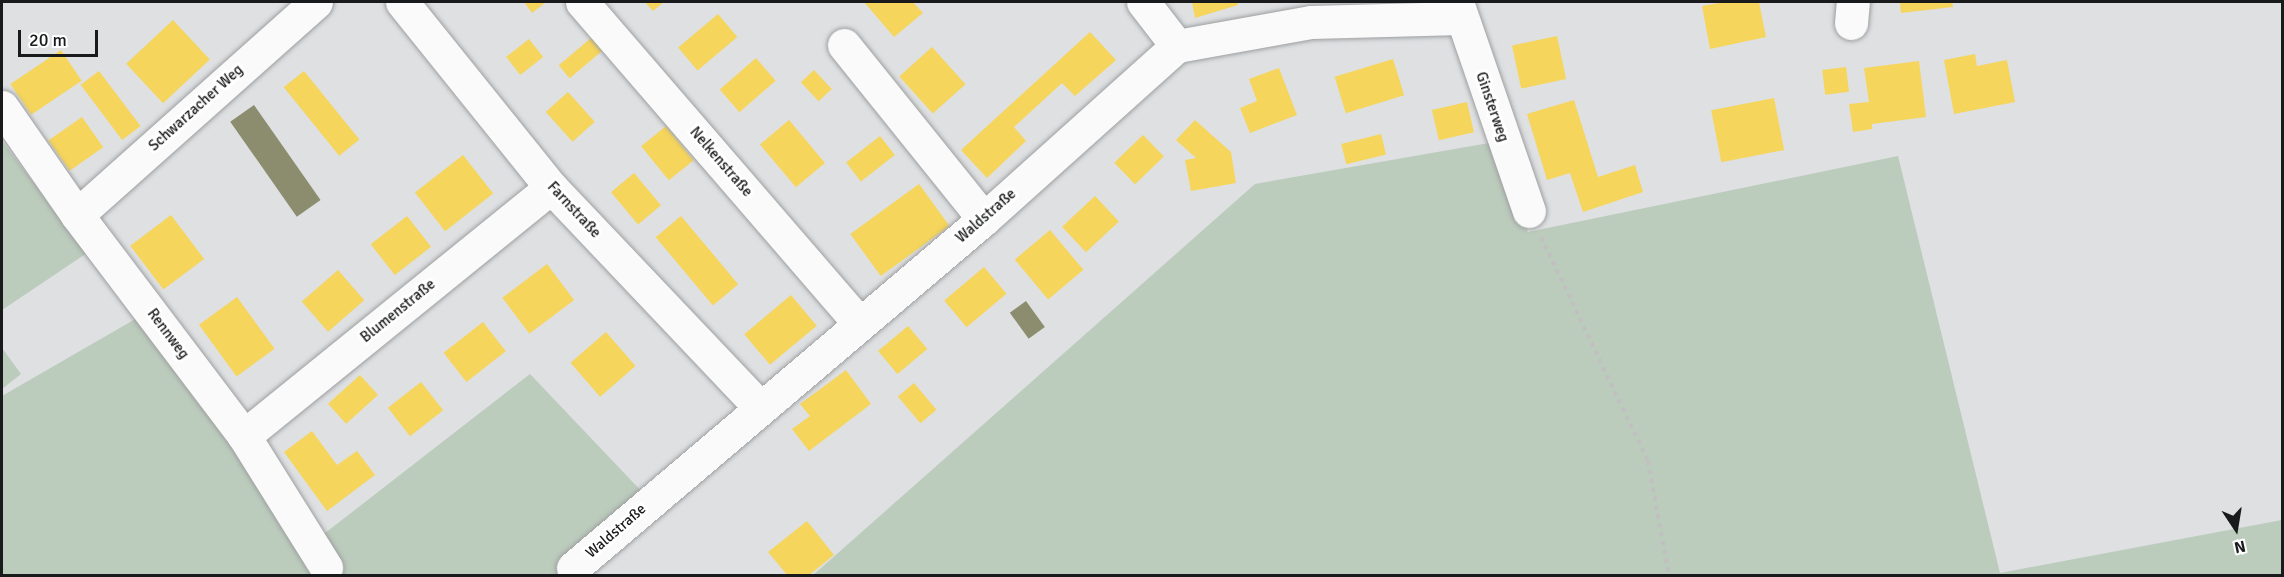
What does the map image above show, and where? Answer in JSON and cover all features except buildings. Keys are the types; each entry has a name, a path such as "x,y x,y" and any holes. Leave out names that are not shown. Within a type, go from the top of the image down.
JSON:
{"street":[{"name":"Schwarzacher Weg","path":"77,214 316,2"},
{"name":"Farnstraße","path":"402,2 551,187 760,407"},
{"name":"Nelkenstraße","path":"582,2 859,322"},
{"path":"1143,2 1177,46 1311,22 1459,10"},
{"name":"Ginsterweg","path":"1459,10 1529,212"},
{"path":"844,45 984,219"},
{"name":"Waldstraße","path":"573,568 859,322 984,219 1177,46"},
{"name":"Rennweg","path":"2,107 77,214 244,436 326,567"},
{"name":"Blumenstraße","path":"244,436 551,187"}],"path":[{"path":"1529,212 1648,461 1669,576"}],"green space":[{"path":"2,141 87,253 2,310"},
{"path":"1489,143 1528,232 1898,156 2000,573 2282,520 2282,576 812,576 1255,184"},
{"path":"144,314 302,551 530,374 646,496 568,575 2,575 2,396"},
{"path":"2,348 21,374 2,389"}]}
